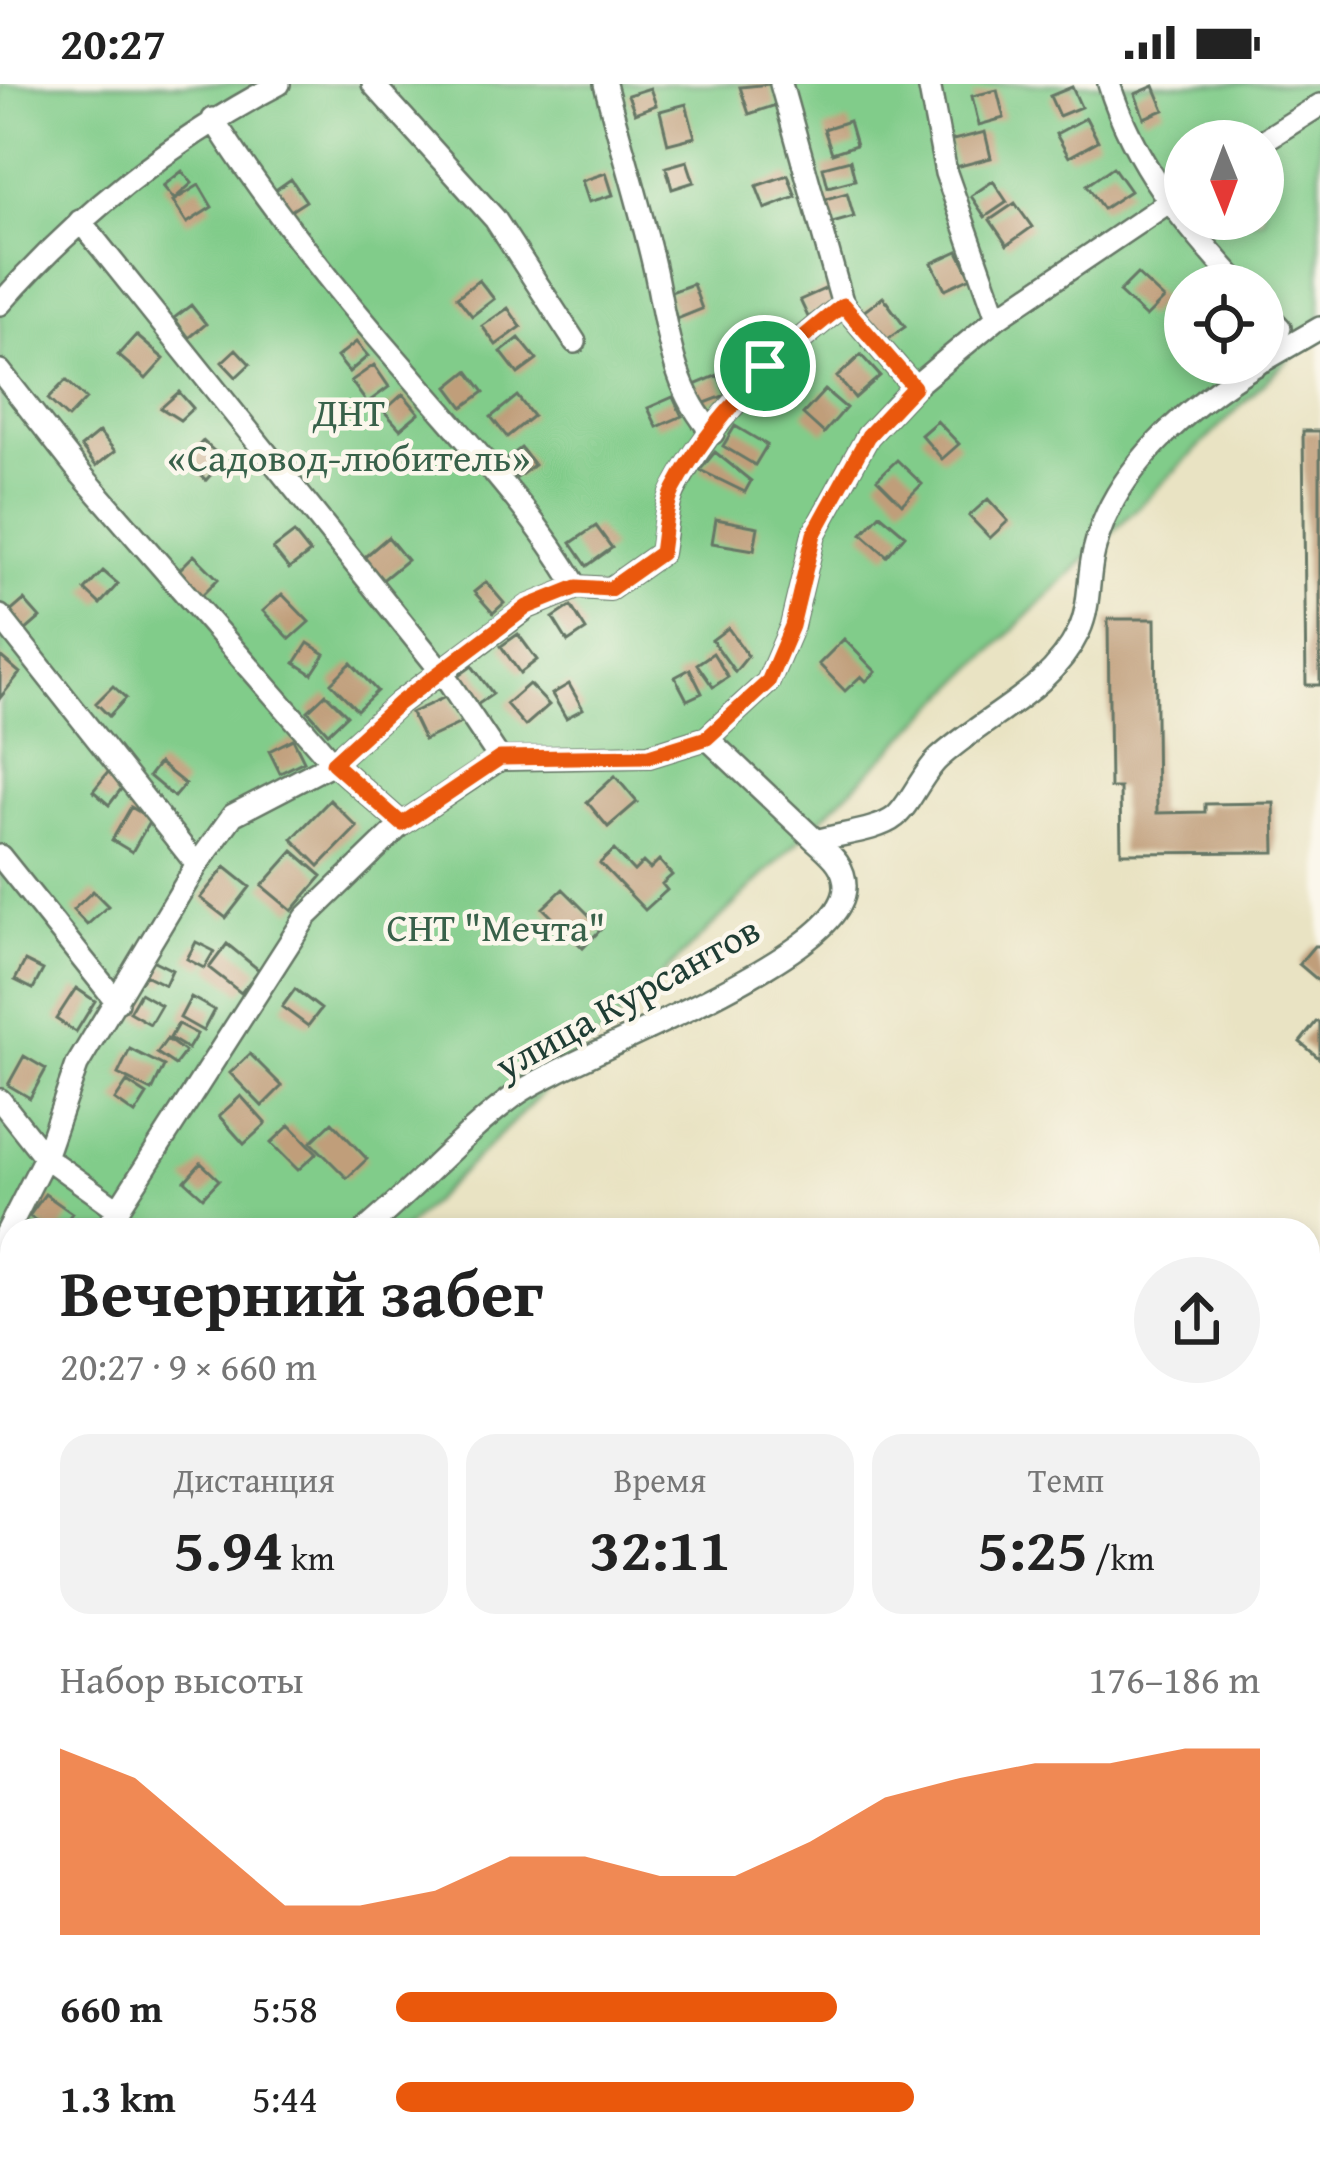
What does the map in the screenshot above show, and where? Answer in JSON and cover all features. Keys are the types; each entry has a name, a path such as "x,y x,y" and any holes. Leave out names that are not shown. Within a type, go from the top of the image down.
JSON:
{"street":[{"path":"0,304 80,220 213,119 279,84"},
{"path":"373,84 495,219 575,342"},
{"path":"605,84 655,272 662,323 691,409 713,433"},
{"path":"782,84 843,305 914,387"},
{"path":"929,84 946,173 997,318"},
{"path":"1108,84 1124,132 1164,182"},
{"path":"1284,128 1320,105"},
{"path":"213,119 360,317 513,495 577,587"},
{"path":"113,1218 306,917 402,824 500,758 649,756 707,738 768,682 792,626 814,534 868,436 914,387 997,318 1164,205"},
{"path":"80,220 441,670 500,758"},
{"path":"14,1218 45,1157 77,1065 197,865 233,815 333,763 441,670 527,607 577,587 610,589 661,553 672,493 713,433 765,366 843,305"},
{"path":"1284,349 1320,328"},
{"path":"0,370 80,473 333,763 402,824"},
{"path":"707,738 816,842 895,818 937,760 1030,692 1061,662 1080,628 1091,592 1093,553 1110,506 1162,437 1232,384"},
{"path":"0,616 197,865"},
{"name":"улица Курсантов","path":"378,1218 515,1095 554,1070 706,1003 816,929 839,908 845,887 837,860 816,842"},
{"path":"0,856 117,1002"},
{"path":"0,1100 45,1157 118,1210"}],"green space":[{"name":"ДНТ «Садовод-любитель»","path":"0,84 1320,84 1320,328 1284,363 1284,264 1164,264 1164,384 1263,384 415,1218 0,1218"}],"building":[{"path":"770,84 776,105 749,114 740,87"},
{"path":"1154,86 1164,110 1144,118 1135,94"},
{"path":"1072,87 1081,107 1059,116 1050,96"},
{"path":"650,88 656,105 635,113 628,95"},
{"path":"997,90 1004,118 979,125 972,96"},
{"path":"686,104 695,137 668,144 660,111"},
{"path":"1086,118 1098,141 1069,157 1056,134"},
{"path":"849,121 856,145 832,153 824,129"},
{"path":"985,132 991,158 956,167 949,141"},
{"path":"850,160 855,180 828,187 823,167"},
{"path":"687,161 694,182 672,189 666,167"},
{"path":"1113,167 1130,191 1103,209 1087,185"},
{"path":"182,171 192,183 174,199 163,186"},
{"path":"606,173 613,195 589,202 582,181"},
{"path":"788,175 796,197 765,209 756,186"},
{"path":"291,179 306,201 289,212 274,191"},
{"path":"993,181 1007,202 985,217 971,196"},
{"path":"199,185 212,207 187,223 173,201"},
{"path":"847,193 854,217 829,224 822,200"},
{"path":"1015,203 1032,227 1007,245 990,220"},
{"path":"958,251 971,277 945,289 932,263"},
{"path":"1137,274 1164,299 1146,317 1119,292"},
{"path":"479,280 494,299 472,316 457,297"},
{"path":"693,284 702,309 677,319 668,293"},
{"path":"827,288 835,305 808,317 800,300"},
{"path":"883,297 905,327 885,341 863,312"},
{"path":"191,305 206,324 189,338 174,318"},
{"path":"508,308 521,327 496,345 482,326"},
{"path":"136,335 164,359 146,379 118,355"},
{"path":"519,338 537,360 518,374 501,352"},
{"path":"356,342 368,356 349,372 337,357"},
{"path":"236,349 250,364 236,377 222,362"},
{"path":"861,355 880,376 855,398 837,377"},
{"path":"374,365 389,387 367,403 351,381"},
{"path":"468,371 484,392 463,407 448,387"},
{"path":"718,375 726,395 700,405 692,386"},
{"path":"66,380 86,399 68,418 48,399"},
{"path":"825,390 846,408 824,433 803,414"},
{"path":"179,392 193,408 180,420 161,408"},
{"path":"403,394 419,413 400,429 384,411"},
{"path":"517,396 533,416 507,437 491,417"},
{"path":"673,397 682,416 657,427 648,408"},
{"path":"937,421 959,444 942,459 921,435"},
{"path":"735,426 767,445 755,465 723,446"},
{"path":"1303,431 1320,431 1320,685 1306,685"},
{"path":"99,432 115,451 96,466 81,447"},
{"path":"203,441 224,460 206,480 185,460"},
{"path":"521,448 534,465 517,478 504,461"},
{"path":"715,452 751,481 745,492 700,470"},
{"path":"897,460 922,484 902,504 877,479"},
{"path":"988,499 1008,521 990,538 969,516"},
{"path":"880,514 905,535 887,556 862,534"},
{"path":"716,519 758,527 754,550 712,543"},
{"path":"596,526 612,548 587,566 571,543"},
{"path":"294,533 310,553 289,569 273,549"},
{"path":"388,537 407,560 379,583 360,561"},
{"path":"194,555 218,579 201,596 177,572"},
{"path":"103,571 118,584 100,604 85,590"},
{"path":"486,582 504,603 493,613 474,592"},
{"path":"282,594 309,622 290,639 263,611"},
{"path":"24,600 40,618 24,632 8,614"},
{"path":"571,606 586,630 568,642 553,618"},
{"path":"1108,619 1155,619 1157,813 1205,812 1205,804 1274,803 1275,852 1121,853 1120,788 1110,788"},
{"path":"728,628 748,656 735,672 712,640"},
{"path":"518,634 537,660 520,673 501,646"},
{"path":"844,639 876,672 866,681 861,676 845,691 819,664"},
{"path":"308,643 325,654 312,674 295,663"},
{"path":"713,653 728,677 713,687 697,664"},
{"path":"0,656 20,673 0,698"},
{"path":"351,663 377,691 357,710 331,683"},
{"path":"472,666 493,694 474,707 454,679"},
{"path":"690,669 702,693 687,700 675,677"},
{"path":"529,684 549,705 525,726 506,704"},
{"path":"569,684 583,709 566,718 552,694"},
{"path":"113,686 126,698 109,716 96,703"},
{"path":"326,694 347,715 328,733 308,711"},
{"path":"450,695 463,722 424,740 411,713"},
{"path":"293,739 304,761 280,773 269,751"},
{"path":"159,763 185,784 174,797 149,776"},
{"path":"109,771 125,784 109,805 93,791"},
{"path":"615,776 637,802 608,827 587,802"},
{"path":"330,800 357,827 319,866 292,839"},
{"path":"131,807 151,819 132,852 112,840"},
{"path":"614,850 634,871 643,862 650,869 659,860 672,875 662,884 667,890 645,910 600,863"},
{"path":"293,851 322,876 292,911 262,886"},
{"path":"225,867 250,887 226,918 200,898"},
{"path":"563,889 602,928 583,948 543,908"},
{"path":"93,891 108,906 87,925 73,910"},
{"path":"196,942 214,951 204,968 187,959"},
{"path":"227,944 259,970 241,993 209,968"},
{"path":"1314,946 1320,946 1320,982 1299,964"},
{"path":"150,959 172,970 165,985 143,974"},
{"path":"25,961 43,970 33,989 15,980"},
{"path":"76,988 95,1001 76,1032 56,1019"},
{"path":"295,989 321,1009 308,1026 282,1007"},
{"path":"140,993 161,1005 150,1024 129,1012"},
{"path":"191,997 214,1010 203,1031 180,1018"},
{"path":"1320,1022 1320,1059 1300,1042"},
{"path":"178,1024 197,1034 188,1049 170,1038"},
{"path":"167,1039 185,1052 175,1065 157,1053"},
{"path":"130,1049 164,1066 152,1091 118,1074"},
{"path":"250,1054 282,1086 262,1106 230,1073"},
{"path":"24,1056 46,1069 30,1098 8,1085"},
{"path":"127,1082 147,1095 135,1114 115,1100"},
{"path":"241,1096 266,1124 244,1144 219,1116"},
{"path":"332,1122 367,1159 347,1178 311,1142"},
{"path":"290,1125 317,1153 298,1170 271,1143"},
{"path":"201,1163 219,1180 203,1197 185,1181"},
{"path":"45,1194 72,1213 68,1218 29,1216"}],"route":[{"path":"843,305 914,387 868,436 814,534 792,626 768,682 707,738 649,756 500,758 402,824 333,763 399,703 527,607 577,587 610,589 661,553 672,493 765,366 843,305"}],"park label":[{"name":"СНТ \"Мечта\"","path":"496,927"}]}
